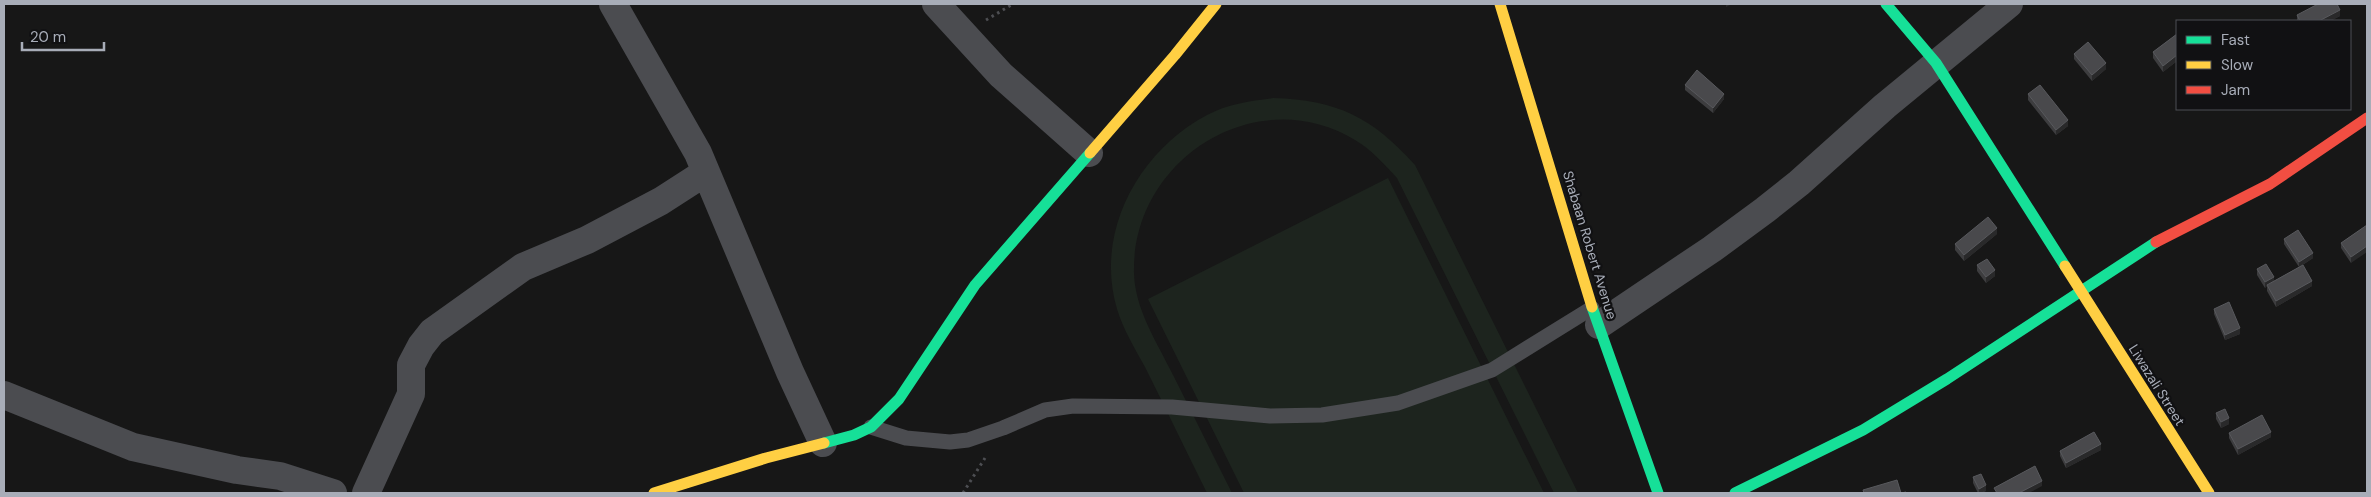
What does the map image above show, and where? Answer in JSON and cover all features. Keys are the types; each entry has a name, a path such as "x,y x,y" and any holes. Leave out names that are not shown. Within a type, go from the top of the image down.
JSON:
{"street":[{"path":"613,4 698,153 790,372 823,443"},
{"path":"936,4 1000,75 1089,154"},
{"path":"654,493 766,458 854,435 871,427 899,399 975,285 1216,4"},
{"name":"Shabaan Robert Avenue","path":"1500,4 1596,316 1658,493"},
{"name":"Liwazali Street","path":"1886,4 1936,63 2209,493"},
{"path":"1596,316 1712,249 1765,210 1936,63 2009,4"},
{"path":"1735,493 1863,430 1947,379 2168,234 2270,184 2367,118"},
{"path":"366,493 410,394 411,365 421,346 432,332 523,267 587,240 661,200 706,172"},
{"path":"4,395 133,447 237,470 280,476 333,493"}],"lane":[{"path":"871,427 906,438 950,442 968,440 1003,428 1045,410 1073,406 1172,407 1270,416 1322,415 1398,403 1492,370 1596,316"}],"path":[{"path":"963,493 1003,428"}],"shaded area":[{"path":"1273,98 1296,99 1316,103 1335,107 1352,114 1384,135 1415,165 1578,493 1554,493 1397,178 1373,153 1355,140 1317,124 1278,120 1241,126 1206,142 1177,165 1153,196 1139,232 1134,273 1138,300 1154,338 1232,493 1207,493 1130,339 1117,309 1111,280 1112,251 1117,223 1128,197 1143,172 1161,150 1183,131 1215,111 1256,100"},
{"path":"1388,178 1544,493 1244,493 1148,299"}],"building":[{"path":"2318,4 2337,4 2340,10 2321,20 2300,20 2297,15"},
{"path":"2176,35 2176,56 2163,66 2153,52"},
{"path":"2088,42 2106,63 2092,75 2074,54"},
{"path":"1697,70 1724,94 1713,108 1685,85"},
{"path":"2040,85 2068,120 2056,130 2028,94"},
{"path":"1988,217 1997,228 1964,255 1955,244"},
{"path":"2367,225 2367,246 2351,257 2341,243"},
{"path":"2298,230 2313,253 2299,262 2284,239"},
{"path":"1987,259 1995,270 1986,277 1977,265"},
{"path":"2266,264 2274,277 2265,282 2257,269"},
{"path":"2303,265 2312,281 2276,301 2267,285"},
{"path":"2229,302 2240,328 2225,335 2214,309"},
{"path":"2225,409 2229,418 2221,422 2216,413"},
{"path":"2262,415 2271,432 2238,449 2229,433"},
{"path":"2094,432 2101,444 2066,463 2060,451"},
{"path":"2035,466 2042,481 2019,493 1997,493 1994,488"},
{"path":"1981,474 1986,485 1979,489 1973,477"},
{"path":"1897,480 1901,493 1864,493 1863,490"}],"traffic: fast":[{"path":"1886,4 1936,63 2065,266"},
{"path":"824,443 854,435 871,427 899,399 975,285 1090,153"},
{"path":"1735,493 1863,430 1947,379 2156,242"},
{"path":"1592,307 1658,493"}],"traffic: slow":[{"path":"1090,153 1175,55 1216,4"},
{"path":"1500,4 1592,307"},
{"path":"2065,266 2209,493"},
{"path":"654,493 766,458 824,443"}],"traffic: jam":[{"path":"2156,242 2270,184 2367,118"}]}
